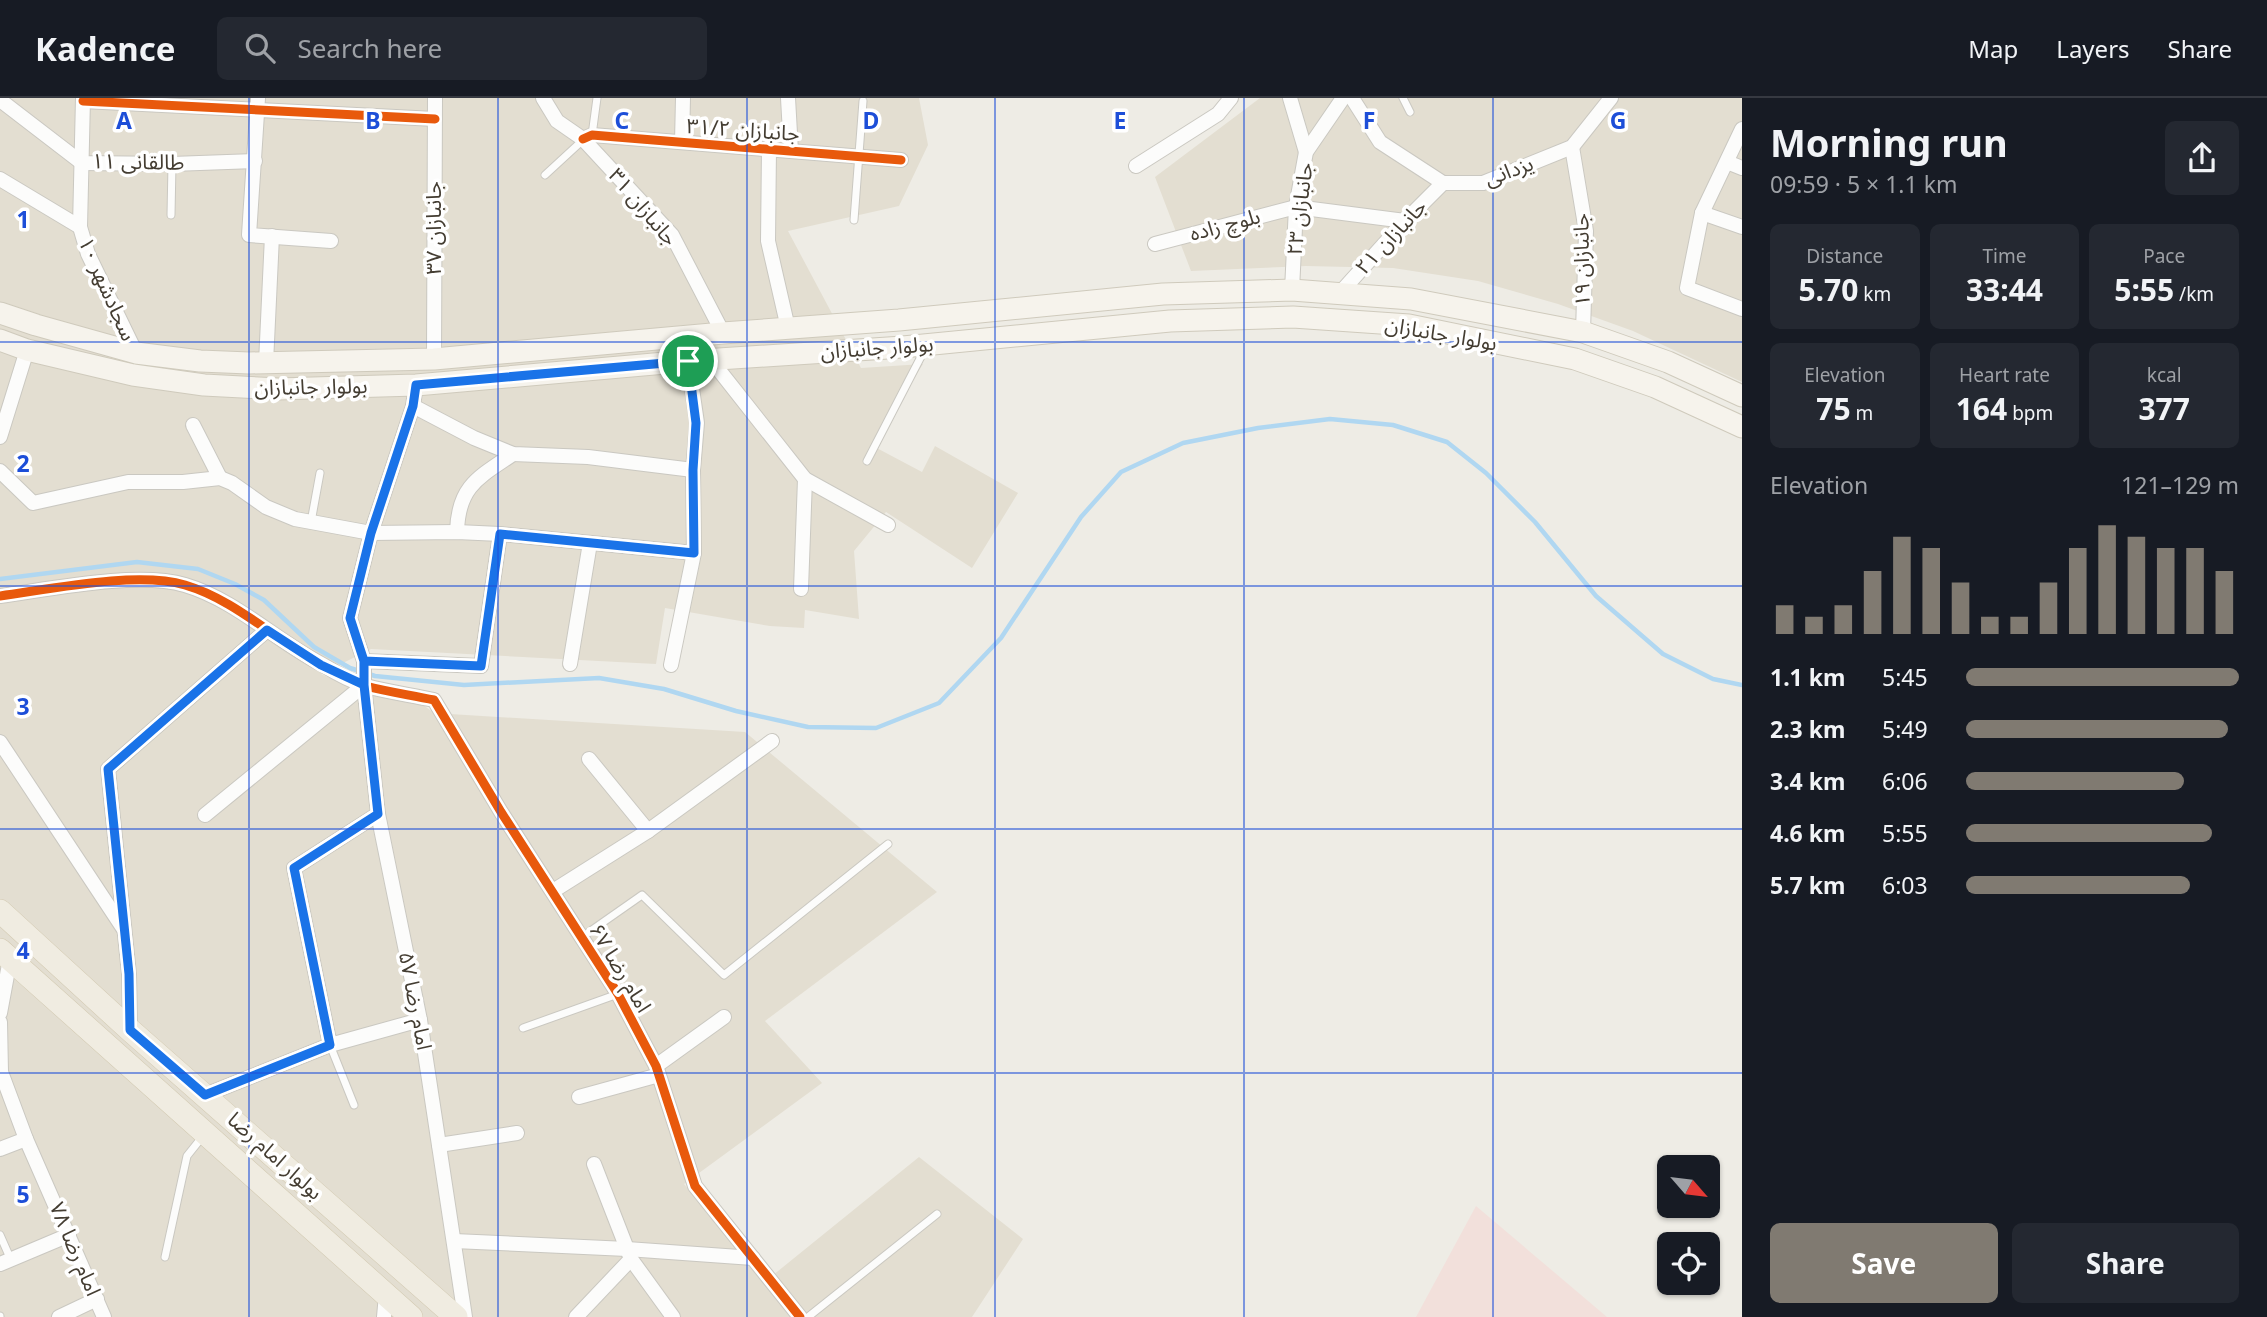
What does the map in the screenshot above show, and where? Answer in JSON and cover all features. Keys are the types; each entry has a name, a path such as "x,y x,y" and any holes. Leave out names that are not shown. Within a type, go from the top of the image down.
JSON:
{"main road":[{"name":"بولوار جانبازان","path":"0,313 36,326 136,353 200,361 266,363 434,359 899,320 1163,294 1292,290 1412,299 1583,332 1668,362 1742,396"},
{"name":"بولوار جانبازان","path":"0,340 27,350 133,375 204,385 414,395 688,361 903,347 1170,321 1293,317 1409,325 1575,359 1655,387 1742,427"},
{"path":"899,320 903,347"},
{"name":"بولوار امام رضا","path":"0,911 130,1030 456,1317"},
{"name":"بولوار امام رضا","path":"5,955 205,1132 385,1306 411,1317"}],"street":[{"name":"جانبازان ۳۷","path":"434,359 435,98"},
{"name":"جانبازان ۳۱","path":"543,98 557,121 588,137 672,235 723,333"},
{"path":"682,142 683,98"},
{"path":"788,98 791,151"},
{"path":"1136,166 1218,114 1231,98"},
{"path":"1290,98 1306,152"},
{"name":"جانبازان ۲۳","path":"1292,290 1296,207 1306,152 1343,98"},
{"path":"1352,98 1380,142 1443,183"},
{"path":"1572,147 1611,98"},
{"name":"طالقانی ۱۱","path":"0,100 82,163 255,161"},
{"path":"83,100 258,104 435,119"},
{"name":"سجادشهر ۱۰","path":"83,100 80,227 88,254 136,353"},
{"path":"258,104 249,235 331,241"},
{"path":"1742,129 1702,213 1688,288 1742,309"},
{"name":"جانبازان ۳۱/۲","path":"588,137 901,160"},
{"name":"یزدانی","path":"1443,183 1483,183 1572,147"},
{"name":"جانبازان ۱۹","path":"1572,147 1586,231 1583,332"},
{"path":"769,149 768,241 788,328"},
{"path":"1727,162 1742,168"},
{"path":"0,179 80,227"},
{"name":"جانبازان ۲۱","path":"1340,293 1405,220 1443,183"},
{"path":"1296,207 1405,220"},
{"name":"بلوچ زاده","path":"1155,244 1296,207"},
{"path":"1702,213 1742,227"},
{"path":"266,363 272,236"},
{"path":"0,437 27,350"},
{"path":"711,360 805,479 888,525"},
{"path":"671,665 694,553 693,470 696,423 688,361"},
{"path":"414,395 474,438 513,454 589,457 693,470"},
{"name":"امام رضا ۵۷","path":"414,395 371,533 350,618 364,661 364,685 378,814 420,1020 465,1317"},
{"path":"193,425 220,478"},
{"path":"457,532 457,512 473,481 513,454"},
{"path":"0,471 33,502 128,482 183,482 220,478 232,483 266,507 295,519 371,533 500,534 694,553"},
{"path":"801,589 805,479"},
{"path":"364,661 481,666 500,534"},
{"path":"570,664 590,543"},
{"name":"امام رضا ۶۷","path":"0,596 89,584 136,581 165,581 184,585 213,595 321,665 364,685 434,700 501,812 618,994 658,1071 695,1186 800,1317"},
{"path":"130,1030 129,974 108,769 267,630"},
{"path":"205,815 364,685"},
{"path":"553,891 648,831 772,741"},
{"path":"0,742 124,930"},
{"path":"589,759 648,831"},
{"path":"330,1045 294,868 378,814"},
{"path":"0,1013 5,955"},
{"path":"579,1097 658,1071 724,1017"},
{"path":"205,1095 330,1045 420,1020"},
{"name":"امام رضا ۷۸","path":"0,1022 1,1072 26,1139 104,1317"},
{"path":"439,1145 517,1133"},
{"path":"0,1149 26,1139"},
{"path":"594,1164 629,1254 673,1317"},
{"path":"5,1262 69,1235"},
{"path":"454,1241 629,1254 753,1258"},
{"path":"576,1317 629,1254"},
{"path":"59,1317 97,1299"}],"lane":[{"path":"545,175 588,137 597,98"},
{"path":"1403,98 1410,112"},
{"path":"854,220 863,101"},
{"path":"171,215 172,164"},
{"path":"867,461 927,345"},
{"path":"311,522 320,472"},
{"path":"582,937 642,895 723,975 888,844"},
{"path":"523,1028 618,994"},
{"path":"330,1045 354,1105"},
{"path":"165,1257 187,1156 205,1132"},
{"path":"808,1317 937,1214"},
{"path":"0,1235 5,1262"}],"shaded area":[{"path":"0,98 919,98 928,145 899,206 788,231 861,368 923,364 871,445 922,472 935,446 1018,493 972,568 886,512 854,551 859,619 805,610 804,628 770,626 665,608 656,664 371,649 321,674 363,693 404,691 434,713 745,732 937,892 765,1021 822,1083 684,1184 767,1280 919,1157 1023,1239 972,1317 0,1317"},
{"path":"1260,98 1742,98 1742,382 1633,331 1558,304 1478,281 1393,268 1306,266 1191,271 1155,177"},
{"path":"1476,1206 1607,1317 1416,1317"}],"waterway":[{"path":"0,579 137,562 198,569 235,584 264,600 314,647 350,668 375,676 464,685 599,678 664,689 736,711 808,727 876,728 939,703 1001,638 1081,517 1121,472 1183,443 1258,428 1330,419 1393,425 1447,442 1486,473 1535,522 1596,596 1663,654 1713,679 1742,685"}],"cycle path":[{"path":"83,101 435,119"},
{"path":"583,139 592,135 901,160"},
{"path":"0,596 119,580 165,581 185,585 221,600 306,655 349,679 374,688 434,700 501,812 618,994 656,1066 695,1186 800,1317"},
{"path":"130,1030 129,974 108,769 267,630"}],"route":[{"path":"688,361 416,385 413,406 371,533 350,618 364,661 364,685 321,665 267,630 108,769 129,974 130,1030 205,1095 330,1045 294,868 378,814 364,685 364,661 481,666 500,534 694,553 693,470 696,423 688,361"}]}
